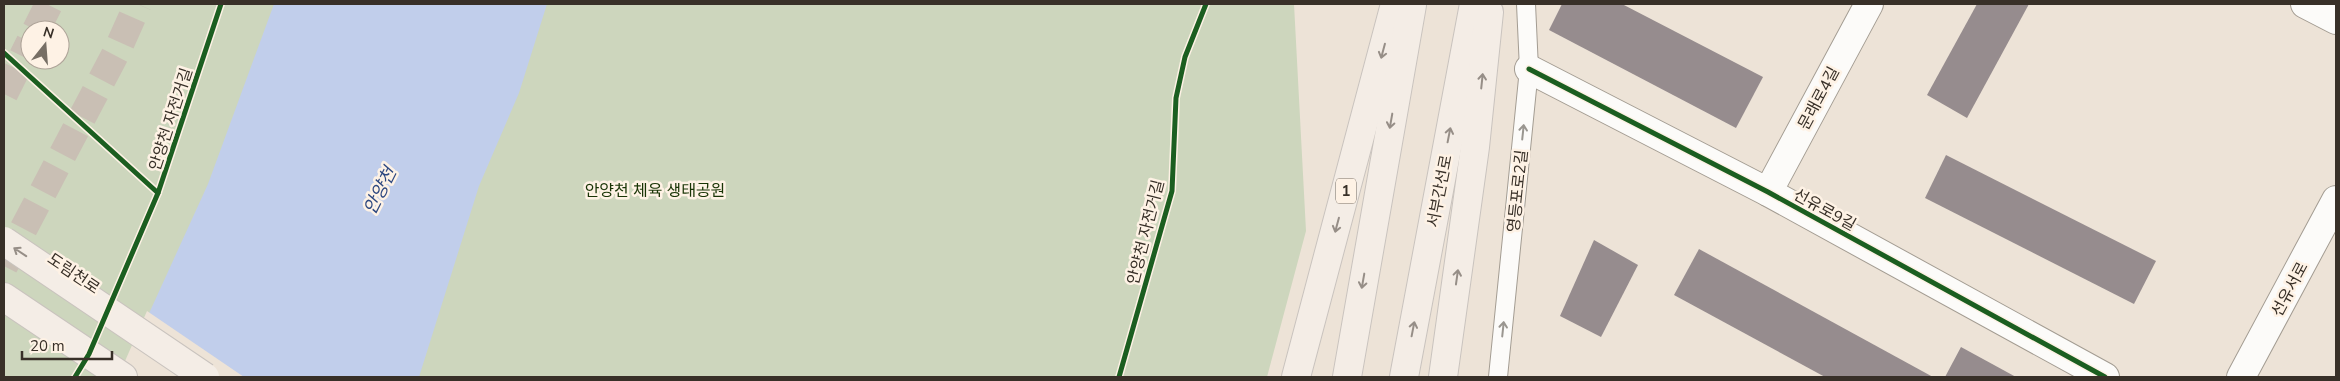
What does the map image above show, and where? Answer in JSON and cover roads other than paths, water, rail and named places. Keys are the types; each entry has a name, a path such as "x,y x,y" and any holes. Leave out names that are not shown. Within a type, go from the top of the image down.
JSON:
{"main road":[{"name":"1","path":"1296,377 1395,4"},
{"name":"1","path":"1347,377 1412,4"},
{"name":"서부간선로","path":"1404,377 1474,4"},
{"path":"1443,377 1475,147 1490,4"},
{"name":"도림천로","path":"4,241 205,377"},
{"path":"4,296 123,377"}],"street":[{"name":"문래로4길","path":"1768,192 1869,4"},
{"path":"2305,4 2336,20"},
{"name":"선유로9길","path":"1529,69 1768,192 2106,377"},
{"name":"선유서로","path":"2241,377 2336,200"}],"lane":[{"name":"영등포로2길","path":"1498,377 1529,69 1526,4"}],"water":[{"name":"안양천","path":"274,4 547,4 519,93 479,186 419,377 120,377 208,184"}],"tunnel":[{"path":"41,20 49,4"},
{"path":"4,266 117,51 138,4"},
{"path":"4,94 20,62"}],"park label":[{"name":"안양천 체육 생태공원","path":"655,190"}]}
